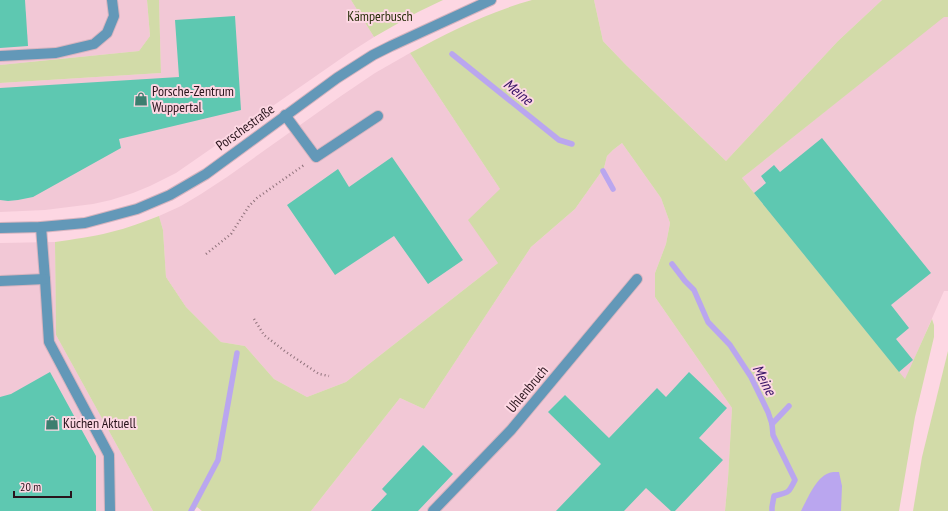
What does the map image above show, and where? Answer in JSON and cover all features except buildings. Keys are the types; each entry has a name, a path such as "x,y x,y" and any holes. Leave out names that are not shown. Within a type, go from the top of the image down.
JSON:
{"street":[{"path":"0,56 56,53 94,44 107,33 114,16 112,0"},
{"name":"Porschestraße","path":"0,228 41,227 85,223 136,209 170,195 206,174 336,78 373,55 491,0"},
{"path":"285,115 316,157 378,116"},
{"path":"41,227 49,342 109,455 110,511"},
{"path":"0,281 45,279"},
{"name":"Uhlenbruch","path":"433,511 511,430 637,279"}],"path":[{"path":"206,254 232,234 249,206 257,198 316,157"},
{"path":"254,320 264,335 286,352 320,374 329,376"}],"shaded area":[{"path":"0,0 147,0 150,36 139,51 0,65"},
{"name":"Porsche-Zentrum Wuppertal","path":"159,0 351,0 374,37 176,173 150,186 111,200 93,204 45,210 0,212 0,83 161,73"},
{"path":"594,0 882,0 838,41 726,161 603,41"},
{"path":"944,16 948,17 948,291 944,291 905,380 742,178"},
{"path":"410,53 500,189 498,263 346,382 307,397 274,379 245,346 221,342 186,307 166,277 163,230 159,216 181,206 201,194 375,73"},
{"path":"622,143 661,198 670,223 666,244 655,273 655,297 732,408 725,511 311,511 400,398 424,409 531,247 575,209 604,168 607,156"},
{"name":"Küchen Aktuell","path":"55,242 56,335 153,511 0,511 0,243"},
{"path":"831,472 839,472 842,486 841,511 801,511 812,489 820,479 824,475"}],"green space":[{"path":"147,0 159,0 161,73 0,83 0,65 139,51 150,36"},
{"name":"Kämperbusch","path":"351,0 443,0 418,12 374,37"},
{"path":"532,0 594,0 603,41 726,161 838,41 882,0 948,0 948,17 944,17 742,178 905,379 932,319 934,325 934,337 915,417 899,511 725,511 732,408 655,297 655,273 666,244 670,223 661,198 622,143 607,156 604,168 575,209 531,247 424,409 400,398 311,511 202,511 197,507 194,511 153,511 56,335 55,242 104,234 159,216 163,230 166,277 186,307 221,342 245,346 274,379 307,397 346,382 498,263 468,220 500,189 410,53 470,23 500,10"},
{"path":"948,351 948,511 913,511 922,457"}],"waterway":[{"name":"Meine","path":"452,54 559,140 572,144"},
{"name":"Meine","path":"603,171 613,189"},
{"name":"Meine","path":"672,264 694,290 708,322 730,345 751,377 768,412 772,424 773,435 795,480 788,492 774,496 772,511"},
{"path":"191,511 218,460 237,353"},
{"path":"772,424 789,406"}],"place":[{"name":"Porsche-Zentrum Wuppertal","path":"141,99"},
{"name":"Küchen Aktuell","path":"52,423"}]}
